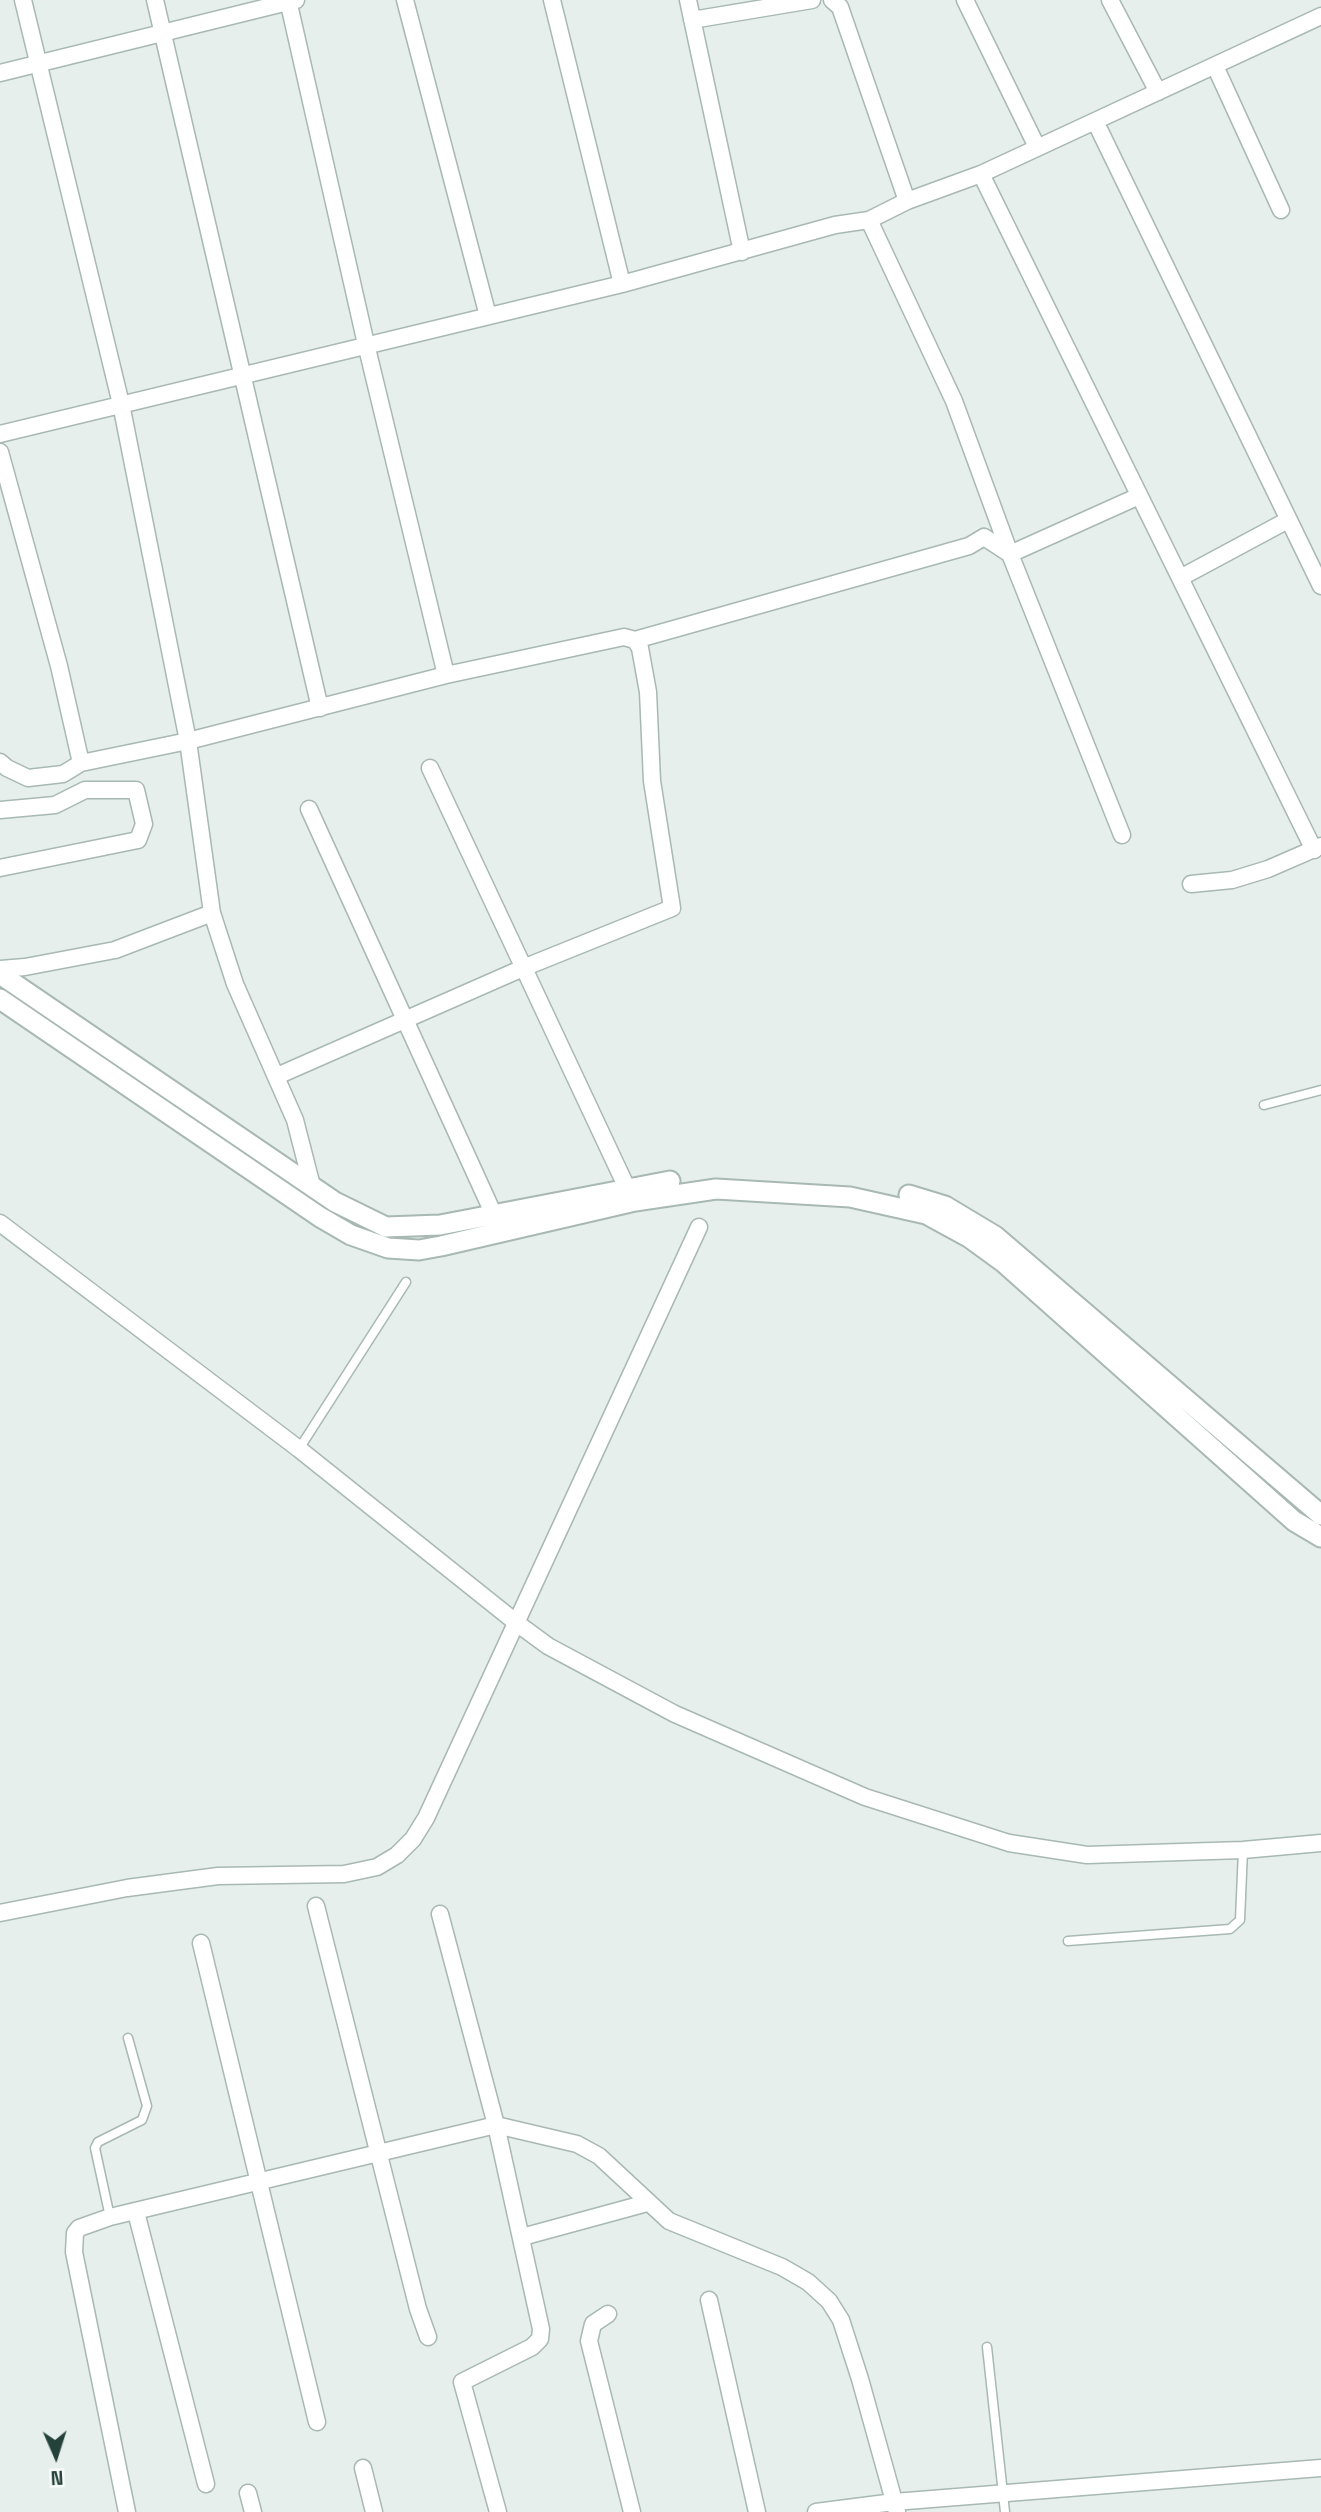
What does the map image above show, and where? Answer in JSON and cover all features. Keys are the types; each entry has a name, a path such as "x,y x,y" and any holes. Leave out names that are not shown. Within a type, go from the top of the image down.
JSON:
{"street":[{"path":"23,0 121,404 188,741 212,913 235,984 295,1120 312,1186"},
{"path":"155,0 320,708"},
{"path":"405,0 488,316"},
{"path":"552,0 622,284"},
{"path":"688,0 742,252"},
{"path":"692,20 812,0"},
{"path":"832,0 840,8 907,201"},
{"path":"965,0 1037,147"},
{"path":"1110,0 1158,92"},
{"path":"0,74 291,1 366,344 446,676"},
{"path":"0,434 622,284 835,225 869,220 907,201 981,174 1321,16"},
{"path":"1215,66 1281,210"},
{"path":"1095,121 1321,586"},
{"path":"981,174 1139,496 1318,848 1232,880 1191,884"},
{"path":"869,220 954,401 1010,554 1122,835"},
{"path":"0,452 59,666 81,763"},
{"path":"1010,554 1139,496"},
{"path":"1180,578 1288,520"},
{"path":"0,762 28,778 63,774 81,763 188,741 446,676 624,637 635,640 969,546 984,537 1010,554"},
{"path":"277,1076 523,968 672,908 652,781 648,692 640,648 635,640"},
{"path":"430,768 627,1188"},
{"path":"0,810 55,805 85,790 136,790 144,824 138,840 0,868"},
{"path":"309,809 494,1215"},
{"path":"0,971 115,950 212,913"},
{"path":"0,971 312,1186 356,1215 386,1227 418,1228 627,1188 712,1176 913,1196 945,1206 979,1223 1321,1515"},
{"path":"0,999 320,1217 351,1235 388,1248 419,1250 442,1246 635,1201 691,1191 799,1185 908,1209 946,1223 970,1238 1057,1308 1294,1521 1321,1536"},
{"path":"0,1223 299,1450 548,1646 676,1714 865,1797 1009,1843 1087,1855 1243,1850 1321,1843"},
{"path":"0,1913 127,1888 218,1876 344,1874 377,1867 397,1855 413,1839 426,1818 518,1624 699,1227"},
{"path":"316,1906 418,2309 428,2337"},
{"path":"440,1914 496,2125 540,2317 540,2339 532,2347 462,2382 498,2512"},
{"path":"201,1943 317,2422"},
{"path":"127,2512 73,2242 79,2228 110,2217 377,2151 496,2125 577,2144 599,2155 669,2221 782,2267 808,2282 829,2301 841,2320 860,2379 895,2507"},
{"path":"523,2237 647,2203"},
{"path":"136,2212 206,2484"},
{"path":"709,2300 757,2512"},
{"path":"608,2314 593,2324 589,2341 632,2512"},
{"path":"363,2468 374,2512"},
{"path":"816,2512 1321,2468"},
{"path":"248,2493 253,2512"}],"lane":[{"path":"1264,1105 1321,1090"},
{"path":"299,1450 406,1282"},
{"path":"1068,1941 1230,1929 1240,1920 1243,1850"},
{"path":"110,2217 95,2148 98,2141 142,2120 146,2114 144,2094 128,2038"},
{"path":"987,2347 1006,2512"}]}
